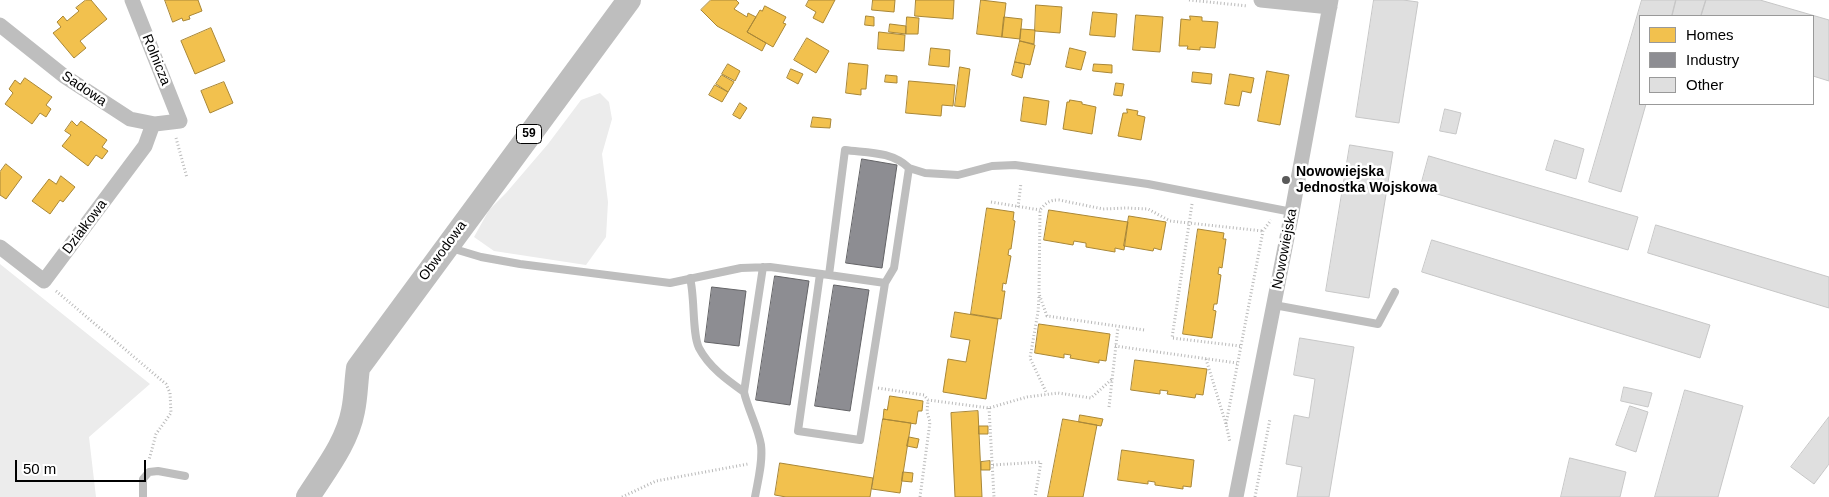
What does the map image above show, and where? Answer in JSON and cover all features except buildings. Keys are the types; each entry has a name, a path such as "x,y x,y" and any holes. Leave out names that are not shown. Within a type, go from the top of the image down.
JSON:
{"main road":[{"name":"Obwodowa","path":"308,497 339,449 347,430 353,412 358,368 629,0"},
{"name":"Obwodowa","path":"614,22 641,0"}],"street":[{"name":"Rolnicza","path":"132,0 180,121"},
{"path":"1258,3 1331,3"},
{"name":"Nowowiejska","path":"1236,497 1274,305 1285,210 1331,3"},
{"name":"Sadowa","path":"0,25 64,76 130,120 152,124 180,121"},
{"name":"Działkowa","path":"44,281 146,146 152,124"},
{"path":"0,246 44,281"}],"lane":[{"path":"829,275 845,150 885,154 901,160 909,168 925,173 958,175 992,166 1015,166 1148,184 1285,210"},
{"path":"820,274 798,430 860,440 885,283 894,268 909,168"},
{"path":"446,247 481,257 520,264 670,283 741,268 763,267 885,283"},
{"path":"755,497 761,461 761,446 757,428 744,392 763,267"},
{"path":"690,278 694,291 698,348 718,374 744,392"},
{"path":"1274,305 1378,324 1395,292"},
{"path":"144,497 143,479 149,472 158,471 186,476"}],"path":[{"path":"1189,0 1258,3"},
{"path":"1018,206 1021,183"},
{"path":"1194,193 1172,338 1240,346"},
{"path":"1047,394 1030,358 1038,312 1040,210 1045,203 1058,200 1103,209 1126,208 1148,210 1170,221 1263,231"},
{"path":"990,202 1040,210"},
{"path":"1206,359 1226,424 1263,231 1285,210"},
{"path":"44,281 166,384 170,393 171,413 156,434 149,459 149,472"},
{"path":"1039,294 1047,316 1144,330"},
{"path":"1109,407 1118,327"},
{"path":"1116,346 1237,363"},
{"path":"928,400 989,408 1027,397 1047,394 1058,393 1091,398 1112,379"},
{"path":"868,386 924,395 928,400 927,412 930,422 920,497"},
{"path":"989,408 994,497"},
{"path":"622,497 656,481 761,461"},
{"path":"993,465 1041,462 1035,497"}],"shaded area":[{"path":"600,93 609,102 612,119 602,154 608,202 606,237 586,265 494,251 474,237 489,210 548,144 581,100"},
{"path":"0,264 150,384 89,437 96,497 0,497"}],"place":[{"name":"Nowowiejska Jednostka Wojskowa","path":"1286,180"}]}
